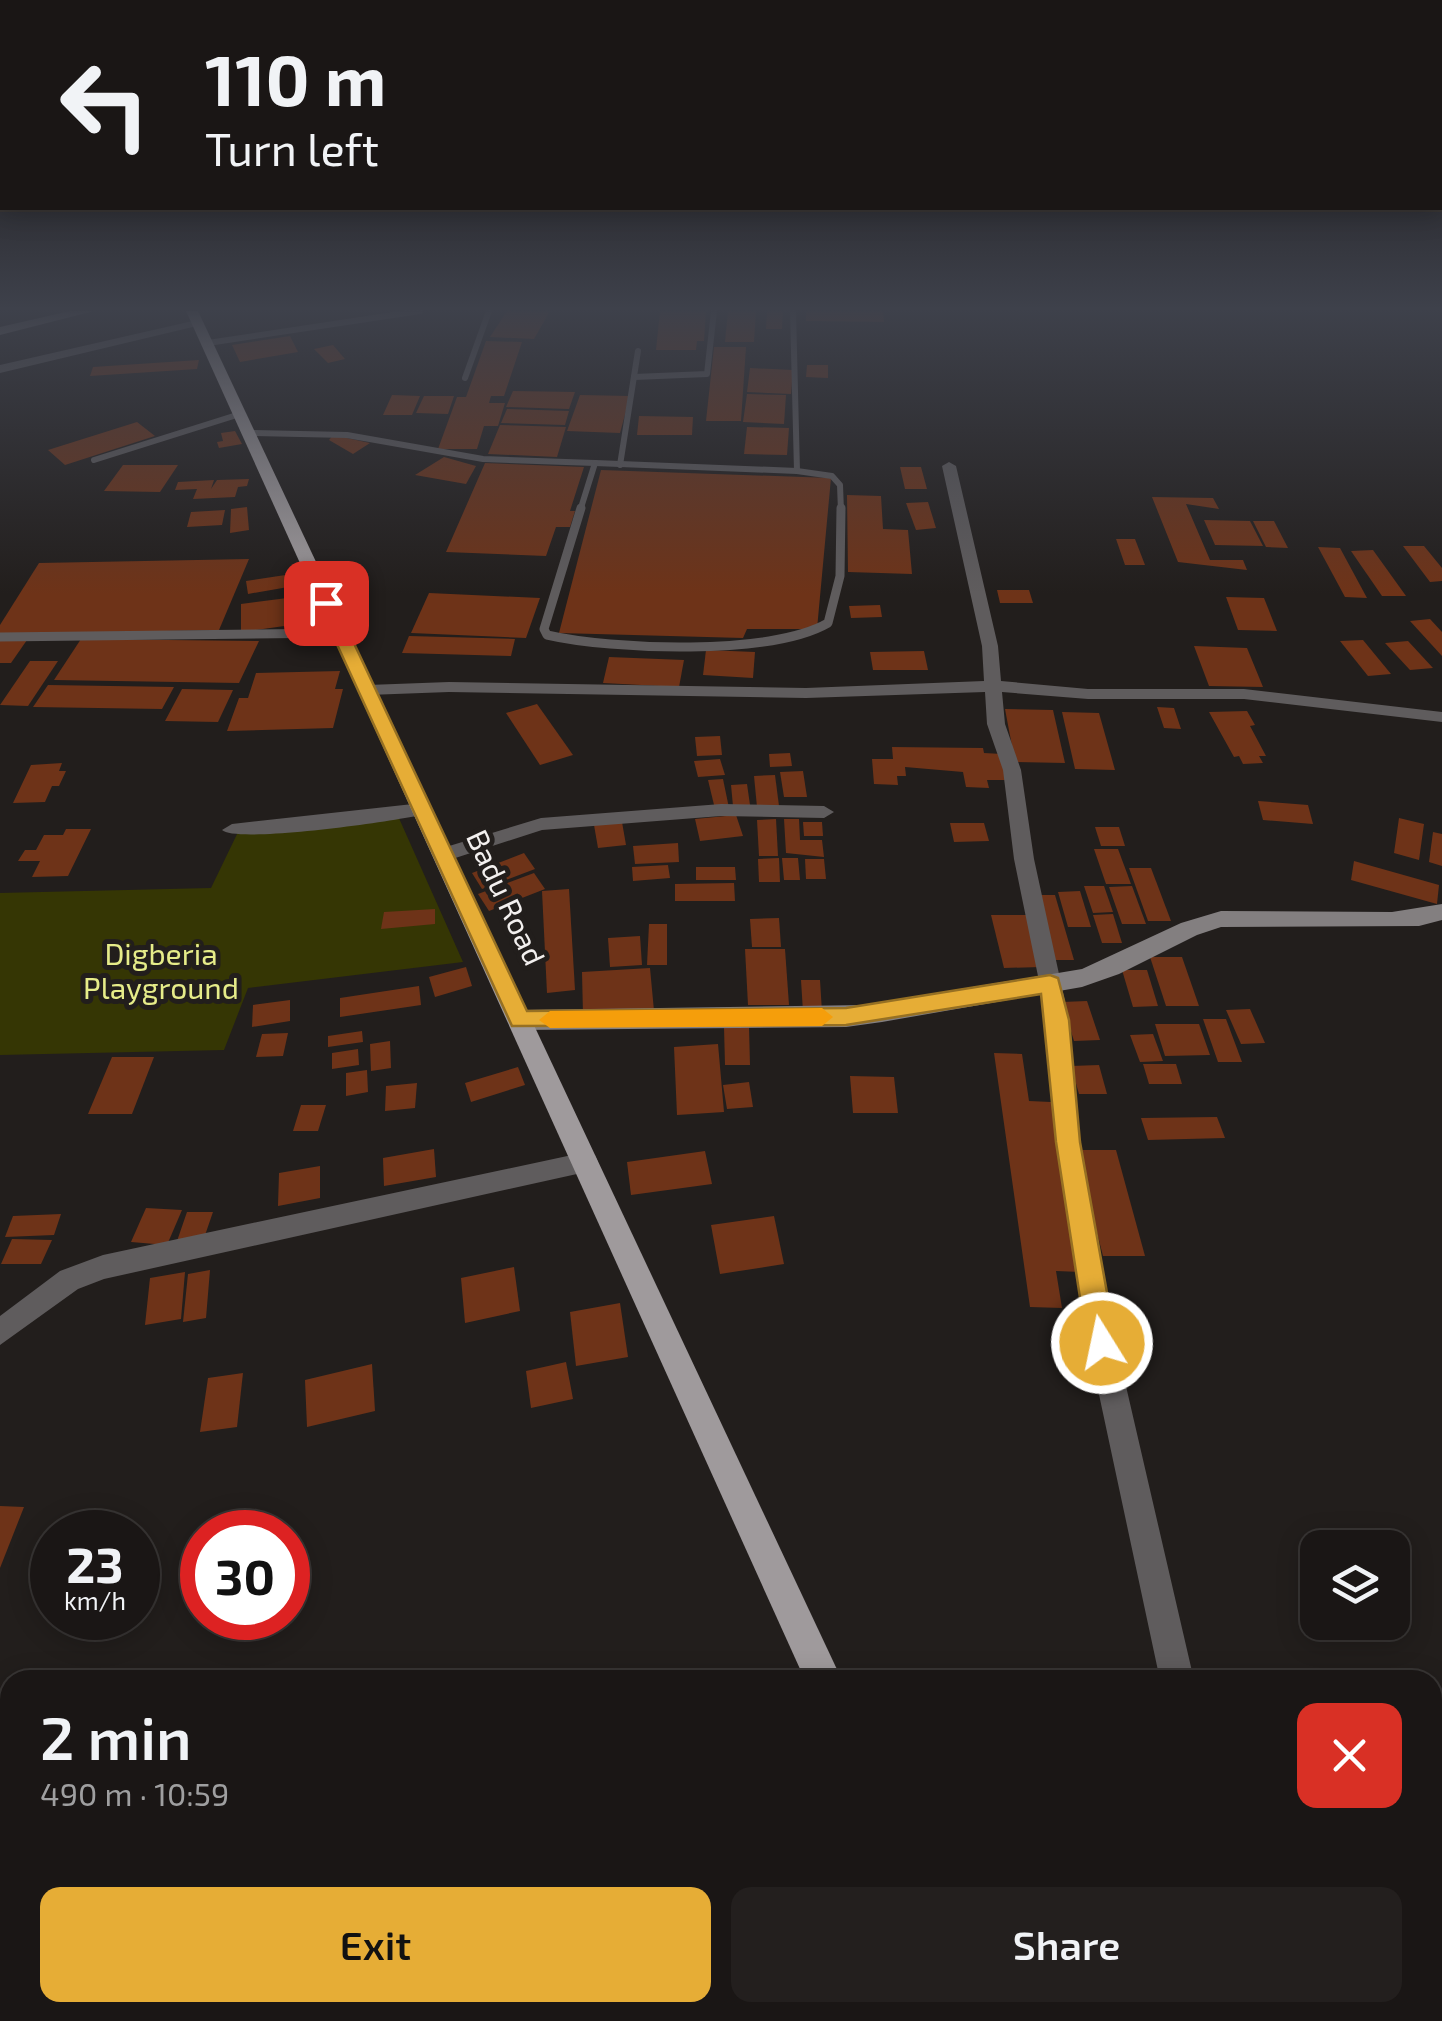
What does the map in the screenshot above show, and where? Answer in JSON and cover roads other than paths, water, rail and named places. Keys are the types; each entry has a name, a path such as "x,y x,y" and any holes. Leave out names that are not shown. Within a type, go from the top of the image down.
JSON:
{"main road":[{"name":"Badu Road","path":"237,405 819,1670"}],"street":[{"path":"949,466 990,646 996,724 1012,770 1024,860 1060,1038 1068,1142 1102,1343 1175,1670"},
{"path":"368,690 449,687 806,693 993,686 1088,694 1244,694 1442,717"},
{"path":"232,830 422,809"},
{"path":"443,855 541,824 721,810 824,812"},
{"path":"520,1020 846,1016 1092,975 1131,961 1189,929 1218,919 1408,917 1442,912"},
{"path":"0,1332 68,1280 103,1266 586,1162"}],"lane":[{"path":"620,464 629,405"},
{"path":"795,405 797,471"},
{"path":"94,460 245,423 347,435 460,457 797,471 832,476 840,486 839,568 834,608 822,630 806,636 726,646 556,639 544,630 595,464"},
{"path":"0,637 341,633"}],"park label":[{"name":"Digberia Playground","path":"161,970"}]}
